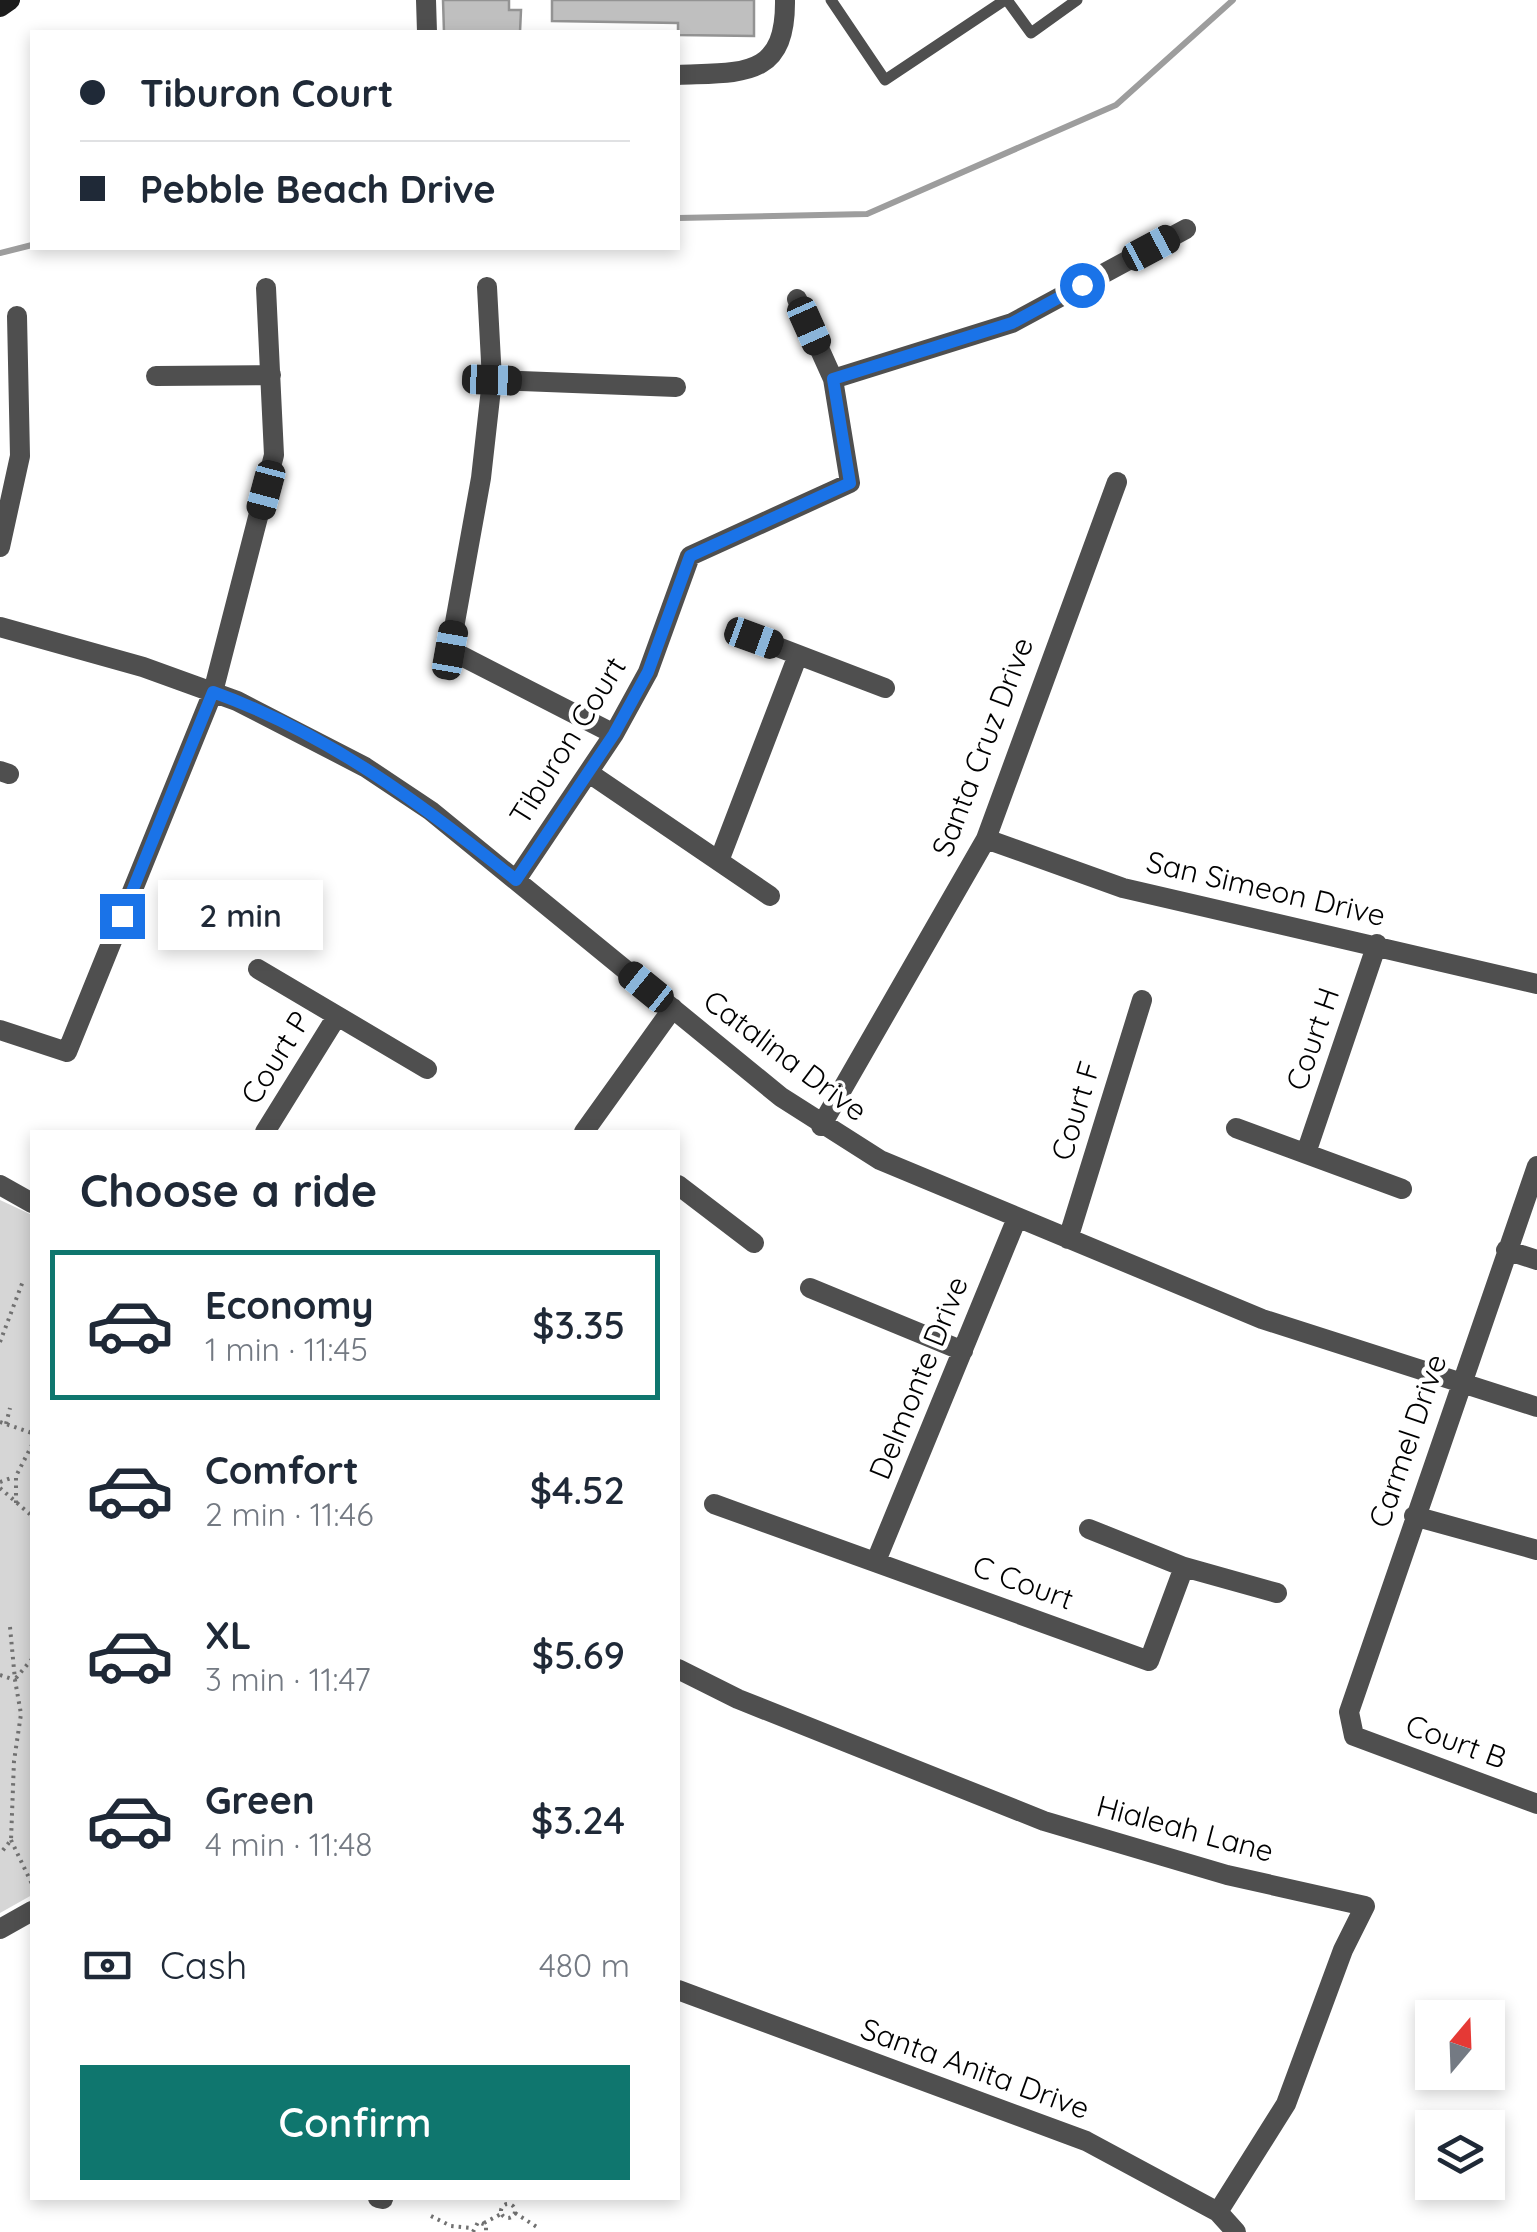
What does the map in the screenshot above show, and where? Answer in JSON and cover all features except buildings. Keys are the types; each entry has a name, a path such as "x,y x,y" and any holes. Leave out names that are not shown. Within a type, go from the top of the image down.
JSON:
{"main road":[{"path":"0,7 10,0"}],"street":[{"path":"426,0 426,30"},
{"path":"680,74 754,69 773,58 786,31 785,0"},
{"path":"833,379 1012,323 1186,229"},
{"path":"487,287 492,380 482,478 450,650 614,734"},
{"path":"0,1030 67,1052 213,692 274,455 266,288"},
{"name":"Tiburon Court","path":"516,880 614,734 648,672 690,556 850,483 833,379 797,299"},
{"path":"0,547 20,456 17,316"},
{"path":"156,376 271,374"},
{"path":"492,380 676,388"},
{"name":"Santa Cruz Drive","path":"821,1126 986,838 1116,482"},
{"name":"Catalina Drive","path":"0,627 213,692 295,728 364,766 431,812 821,1126 880,1160 1262,1319 1537,1408"},
{"path":"754,638 885,688"},
{"path":"719,861 798,655"},
{"path":"589,773 770,896"},
{"name":"San Simeon Drive","path":"986,838 1123,888 1537,984"},
{"name":"Court H","path":"1306,1153 1377,944"},
{"name":"Court P","path":"258,969 426,1069"},
{"name":"Court F","path":"1068,1239 1142,1000"},
{"path":"595,1129 673,1008"},
{"name":"Court P","path":"266,1130 338,1016"},
{"path":"1236,1128 1402,1188"},
{"name":"Carmel Drive","path":"1354,1736 1348,1712 1458,1383 1537,1166"},
{"path":"0,1186 30,1201"},
{"path":"680,1186 754,1242"},
{"name":"Delmonte Drive","path":"876,1562 1017,1218"},
{"path":"1506,1250 1537,1260"},
{"path":"810,1288 963,1351"},
{"name":"C Court","path":"714,1504 1150,1661 1184,1567"},
{"path":"1414,1516 1537,1550"},
{"path":"1090,1529 1184,1567 1277,1593"},
{"name":"Hialeah Lane","path":"680,1669 738,1699 1044,1821 1227,1875 1365,1906 1343,1950 1286,2104 1218,2212"},
{"name":"Court B","path":"1354,1736 1537,1804"},
{"path":"0,1928 30,1912"},
{"name":"Santa Anita Drive","path":"680,1991 1086,2141 1218,2212 1236,2232"}],"lane":[{"path":"831,0 885,80 1006,0 1031,33 1077,0"}],"path":[{"path":"0,1342 23,1281"},
{"path":"10,1408 3,1423 30,1432"},
{"path":"16,1503 16,1476 30,1448"},
{"path":"16,1476 0,1485 30,1514"},
{"path":"10,1627 21,1714 14,1760 11,1840 30,1880"},
{"path":"15,1680 30,1662"},
{"path":"0,1675 15,1680"},
{"path":"0,1854 11,1840"},
{"path":"513,2200 515,2213 540,2229"},
{"path":"430,2216 451,2226 473,2230 476,2222 484,2224 501,2214 504,2205 511,2205"},
{"path":"501,2214 508,2218 515,2213"},
{"path":"484,2224 486,2232"}],"shaded area":[{"path":"0,1200 30,1214 30,1896 0,1913"}],"waterway":[{"path":"680,218 867,214 1116,105 1233,0"},
{"path":"0,253 30,246"}],"route":[{"path":"122,916 213,692 295,728 364,766 431,812 516,880 614,734 648,672 690,556 850,483 833,379 1012,323 1082,285"}]}
